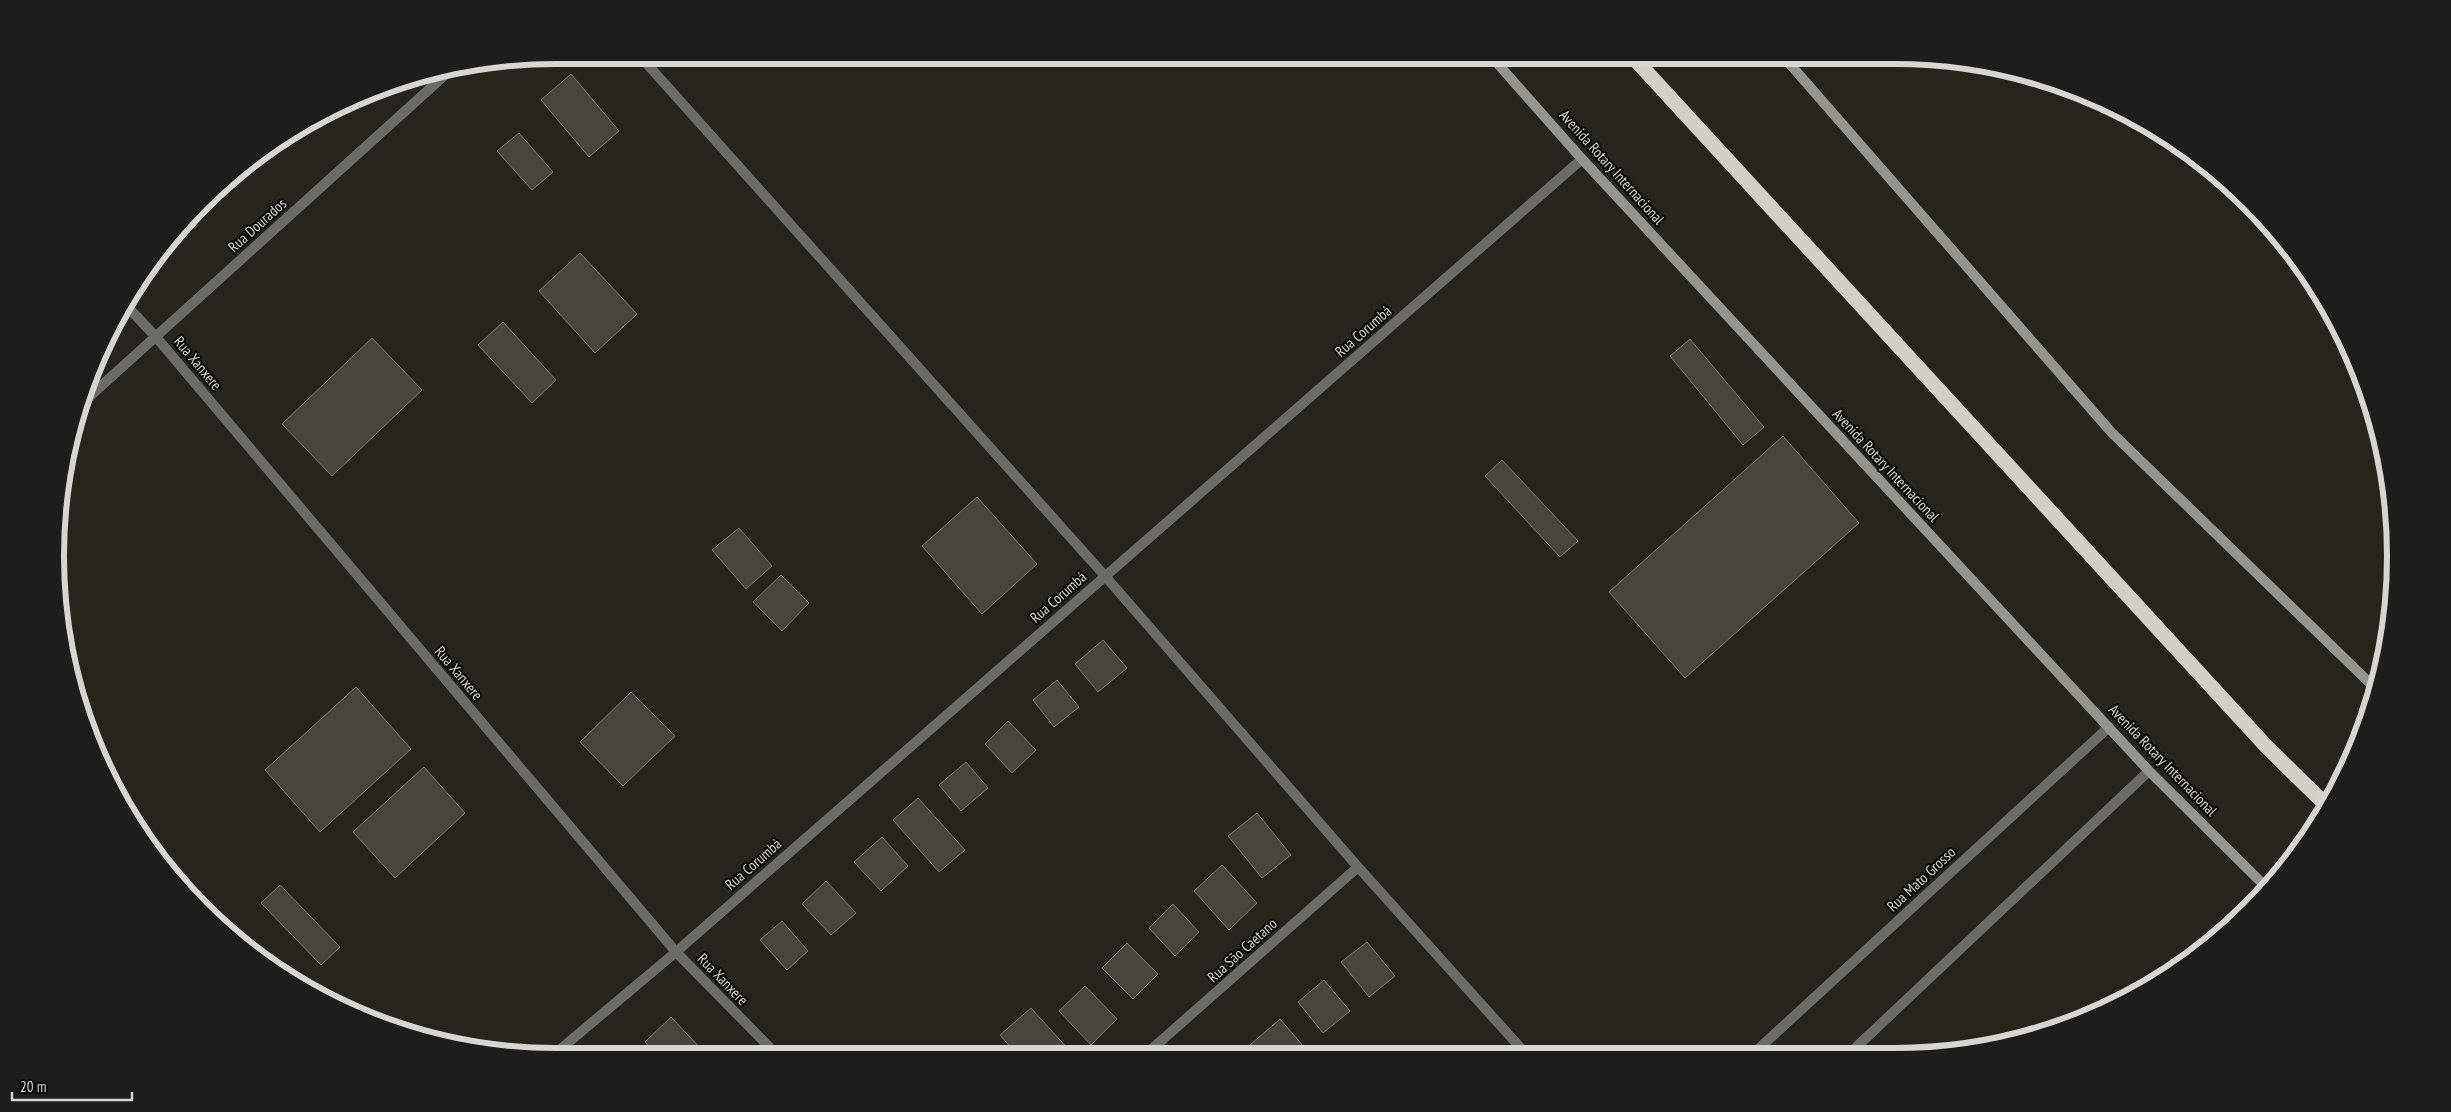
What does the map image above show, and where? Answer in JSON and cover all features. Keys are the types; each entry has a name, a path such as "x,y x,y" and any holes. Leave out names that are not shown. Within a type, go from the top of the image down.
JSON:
{"highway":[{"path":"1639,64 2266,746 2322,801"}],"street":[{"path":"648,64 1105,576 1358,867 1521,1048"},
{"name":"Avenida Rotary Internacional","path":"1498,64 1582,159 2149,771 2263,883"},
{"path":"1790,64 2112,433 2370,683"},
{"name":"Rua Dourados","path":"91,394 442,78"},
{"name":"Rua Corumbá","path":"561,1048 676,952 1582,159"},
{"name":"Rua Xanxere","path":"130,310 156,337 676,952 770,1048"},
{"name":"Rua Mato Grosso","path":"1759,1048 2109,727"},
{"path":"1855,1048 2149,771"},
{"name":"Rua São Caetano","path":"1154,1048 1358,867"}],"building":[{"path":"571,74 619,131 589,157 541,100"},
{"path":"519,133 553,172 532,190 497,151"},
{"path":"580,253 637,314 595,353 539,291"},
{"path":"503,322 556,380 532,403 478,345"},
{"path":"372,338 422,390 332,476 282,424"},
{"path":"1690,339 1764,427 1743,445 1670,356"},
{"path":"1783,436 1859,523 1685,678 1609,592"},
{"path":"1502,460 1578,541 1560,557 1485,476"},
{"path":"977,497 1037,564 982,614 922,546"},
{"path":"739,528 772,566 746,589 712,550"},
{"path":"781,575 809,603 782,631 753,602"},
{"path":"1103,640 1127,668 1098,692 1075,664"},
{"path":"1057,680 1079,707 1054,727 1033,700"},
{"path":"356,687 411,749 320,832 265,770"},
{"path":"631,692 675,736 623,786 580,742"},
{"path":"1008,721 1036,750 1012,773 985,744"},
{"path":"966,762 988,788 961,811 939,785"},
{"path":"424,767 465,813 395,878 353,832"},
{"path":"918,798 965,850 939,872 893,820"},
{"path":"1257,813 1291,855 1262,878 1228,836"},
{"path":"882,837 908,866 881,891 854,862"},
{"path":"1222,865 1257,903 1229,930 1194,891"},
{"path":"826,881 856,913 831,935 802,904"},
{"path":"280,885 340,947 321,965 261,903"},
{"path":"1173,904 1199,932 1175,956 1149,928"},
{"path":"782,921 808,951 787,970 760,940"},
{"path":"1367,942 1395,976 1369,997 1341,962"},
{"path":"1127,943 1158,974 1133,999 1102,968"},
{"path":"1324,980 1350,1011 1323,1033 1298,1002"},
{"path":"1085,986 1117,1019 1091,1045 1059,1011"},
{"path":"1031,1008 1067,1048 1011,1048 1000,1035"},
{"path":"671,1017 700,1048 650,1048 645,1042"},
{"path":"1280,1019 1304,1047 1252,1048 1250,1045"}]}
